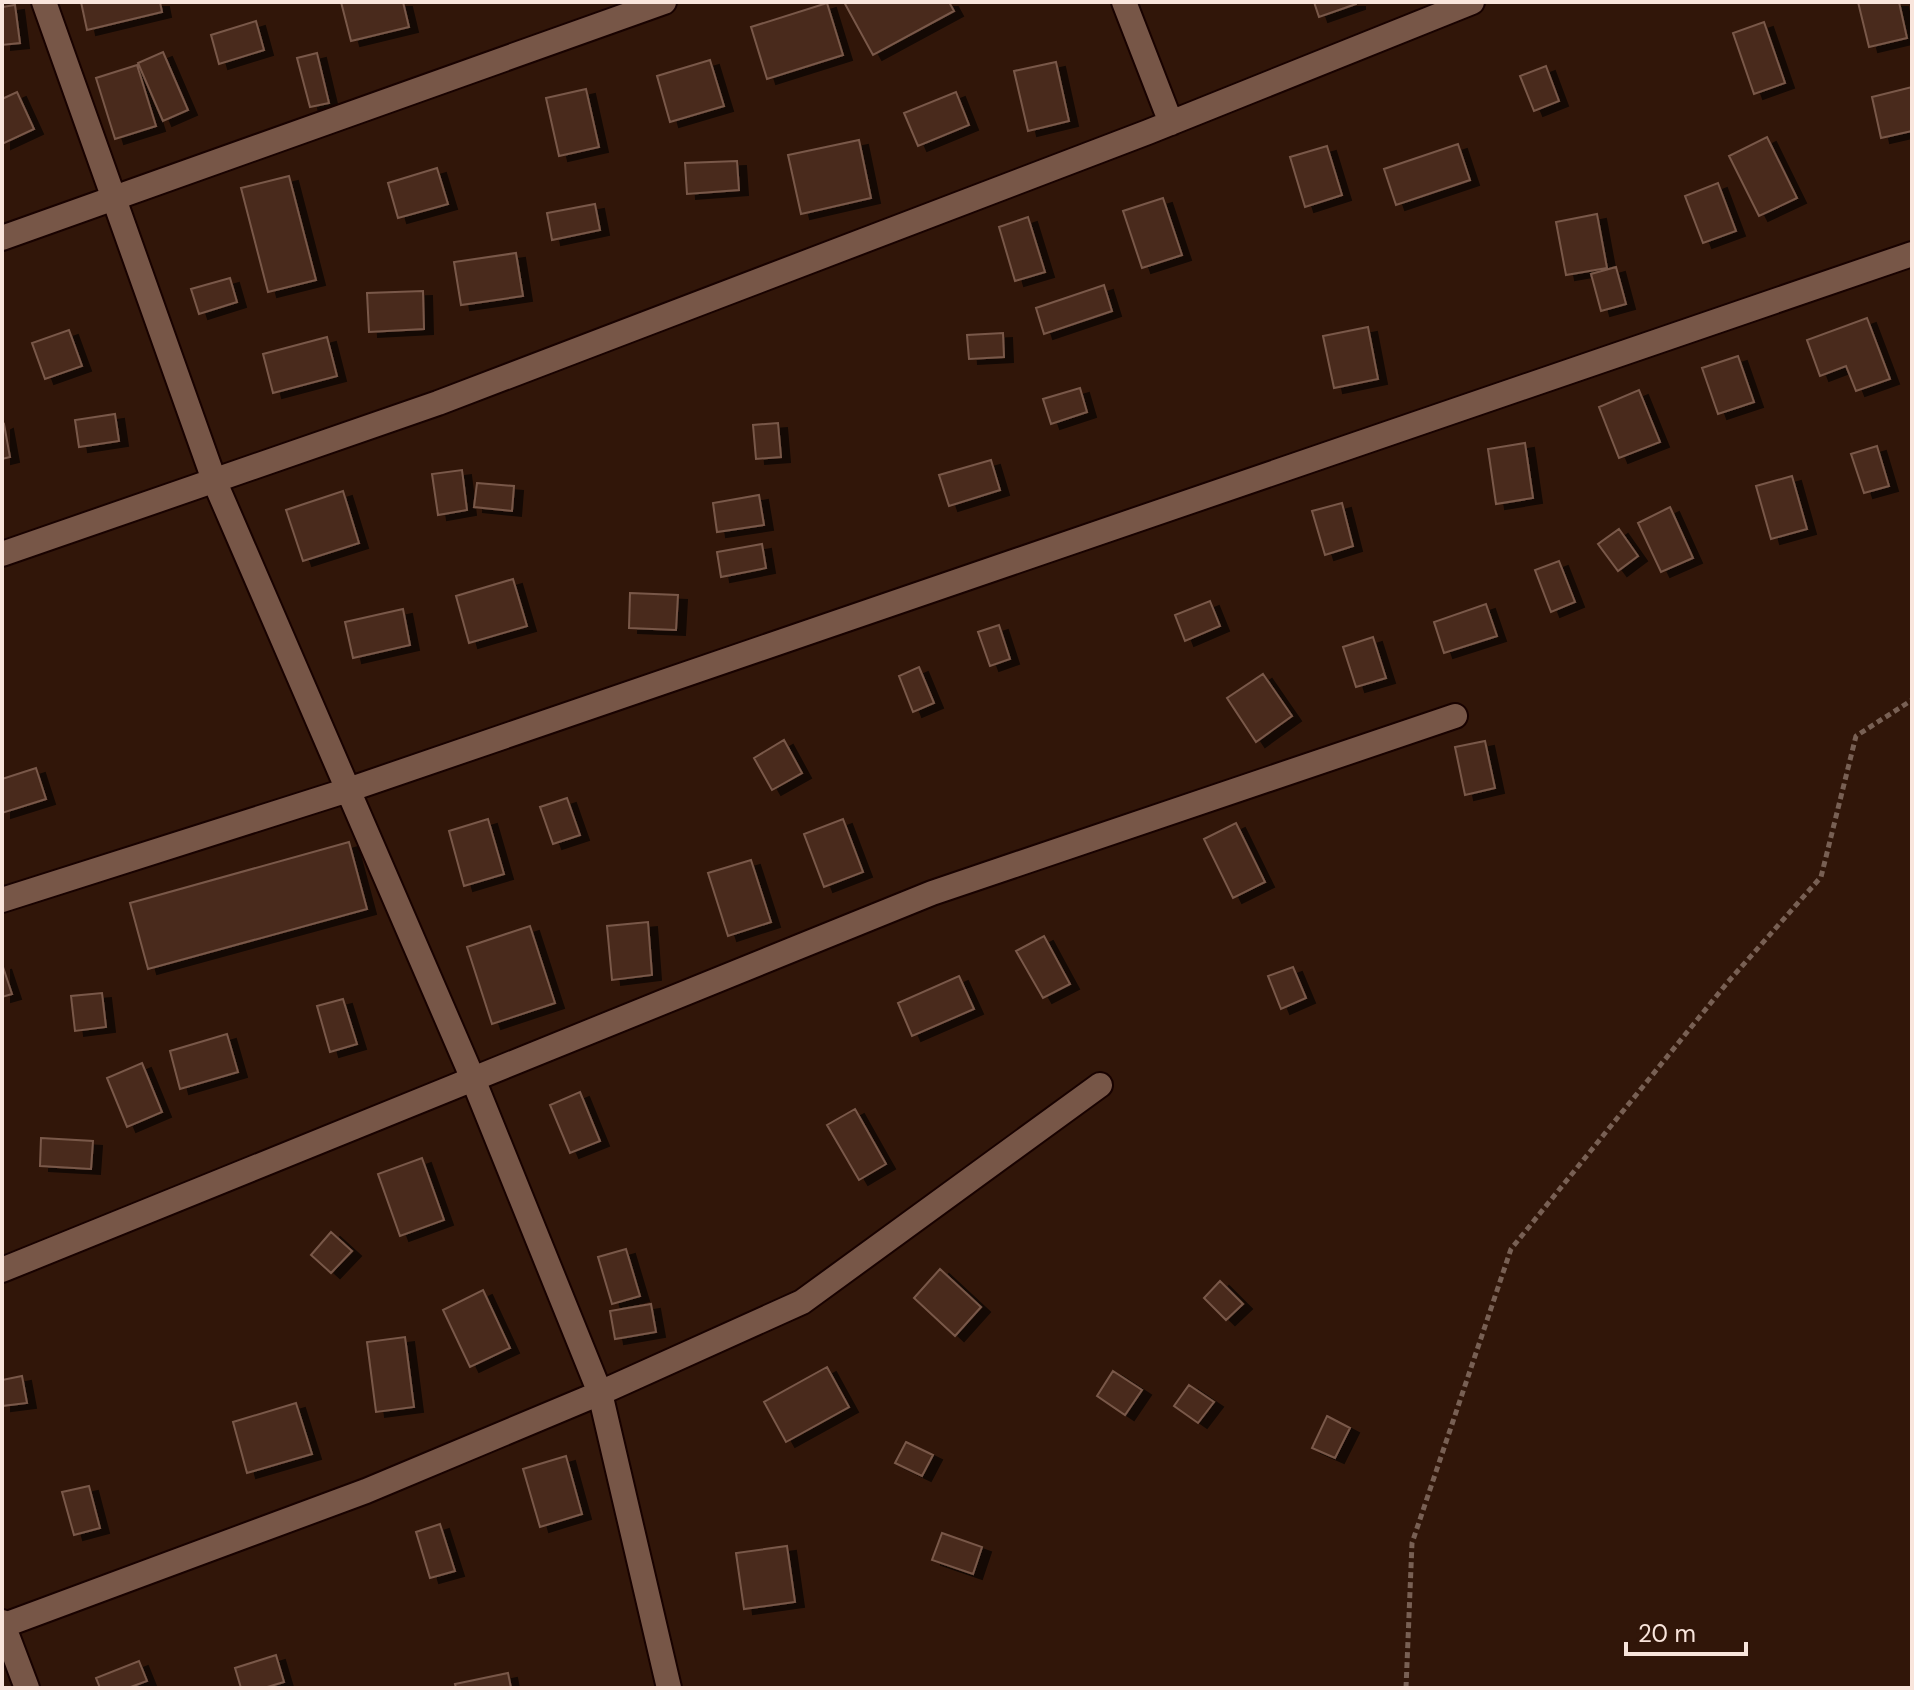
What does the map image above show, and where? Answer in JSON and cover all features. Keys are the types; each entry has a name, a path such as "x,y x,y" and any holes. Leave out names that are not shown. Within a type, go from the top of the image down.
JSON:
{"street":[{"path":"44,2 214,480 473,1079 600,1393 669,1688"},
{"path":"2,238 664,2"},
{"path":"1124,2 1171,123"},
{"path":"2,554 438,403 1171,123 1472,2"},
{"path":"2,900 348,790 1912,254"},
{"path":"2,1270 932,893 1455,716"},
{"path":"27,1688 2,1625 366,1491 600,1393 802,1302 1100,1085"}],"path":[{"path":"1406,1688 1412,1543 1511,1249 1727,983 1821,877 1856,736 1912,700"}],"building":[{"path":"81,2 160,2 162,12 87,30"},
{"path":"341,2 403,2 409,27 351,41"},
{"path":"844,2 949,2 954,11 873,55"},
{"path":"1314,2 1356,2 1356,4 1319,17"},
{"path":"1858,2 1899,2 1907,38 1869,47"},
{"path":"827,3 843,55 767,79 751,27"},
{"path":"15,5 20,43 2,45 2,7"},
{"path":"256,21 264,50 219,64 211,35"},
{"path":"1764,22 1785,83 1754,94 1733,33"},
{"path":"163,52 188,110 163,121 138,63"},
{"path":"317,53 329,103 310,107 297,58"},
{"path":"710,60 724,106 670,122 657,76"},
{"path":"1056,62 1069,121 1028,131 1014,71"},
{"path":"137,65 156,126 115,139 96,78"},
{"path":"1546,66 1559,101 1534,111 1520,76"},
{"path":"1912,87 1912,131 1881,138 1872,97"},
{"path":"586,89 599,147 559,156 546,98"},
{"path":"17,92 34,129 2,144 2,99"},
{"path":"956,92 969,125 918,146 904,113"},
{"path":"1767,137 1797,198 1759,216 1729,156"},
{"path":"859,140 871,198 801,214 788,155"},
{"path":"1458,144 1470,180 1396,205 1384,169"},
{"path":"1327,146 1342,195 1305,207 1290,157"},
{"path":"737,161 739,190 687,194 685,163"},
{"path":"437,168 448,204 398,218 388,183"},
{"path":"289,176 316,280 268,292 241,188"},
{"path":"1718,183 1736,231 1703,243 1685,196"},
{"path":"1163,198 1182,255 1142,268 1123,211"},
{"path":"595,204 600,230 552,240 547,213"},
{"path":"1597,214 1607,268 1566,275 1556,222"},
{"path":"1028,217 1045,272 1015,281 999,227"},
{"path":"516,253 523,296 461,305 454,262"},
{"path":"1616,267 1626,304 1601,311 1591,274"},
{"path":"230,278 237,302 199,314 191,289"},
{"path":"1104,285 1112,311 1044,334 1036,308"},
{"path":"423,291 424,329 369,332 367,293"},
{"path":"1867,318 1890,379 1856,391 1846,366 1820,376 1807,340"},
{"path":"1368,327 1378,379 1334,388 1323,336"},
{"path":"69,330 82,366 45,379 32,343"},
{"path":"1003,333 1004,357 969,359 967,335"},
{"path":"327,337 337,376 273,393 263,354"},
{"path":"1738,356 1754,402 1718,414 1702,368"},
{"path":"1080,388 1087,412 1051,424 1043,399"},
{"path":"1639,390 1660,442 1619,458 1599,407"},
{"path":"115,414 119,441 79,447 75,420"},
{"path":"778,423 781,457 756,459 753,425"},
{"path":"2,425 10,457 2,459"},
{"path":"1525,443 1533,498 1496,504 1488,449"},
{"path":"1877,446 1889,486 1864,493 1851,454"},
{"path":"991,460 1000,490 949,506 939,475"},
{"path":"462,470 467,510 438,515 432,474"},
{"path":"1792,476 1807,529 1771,539 1756,486"},
{"path":"477,483 514,486 512,511 474,507"},
{"path":"343,491 359,543 303,561 286,510"},
{"path":"759,495 764,525 717,532 713,503"},
{"path":"1342,503 1353,546 1325,555 1312,511"},
{"path":"1670,507 1693,558 1661,572 1638,523"},
{"path":"1619,529 1638,556 1618,571 1598,544"},
{"path":"762,544 766,568 721,577 717,552"},
{"path":"1559,561 1575,602 1551,612 1535,570"},
{"path":"513,579 527,626 469,643 456,596"},
{"path":"630,593 678,595 676,630 629,628"},
{"path":"1210,601 1220,626 1185,641 1175,615"},
{"path":"1486,604 1497,636 1444,653 1434,622"},
{"path":"403,609 410,645 353,658 345,622"},
{"path":"999,625 1010,659 990,666 978,632"},
{"path":"1373,637 1386,678 1356,687 1343,647"},
{"path":"919,667 934,703 913,712 899,676"},
{"path":"1263,674 1292,716 1256,742 1227,698"},
{"path":"784,740 802,773 772,790 754,758"},
{"path":"1485,741 1495,788 1465,795 1455,747"},
{"path":"36,768 46,799 2,813 2,779"},
{"path":"567,798 580,835 553,844 540,807"},
{"path":"488,819 504,874 464,886 449,831"},
{"path":"843,819 863,872 824,887 804,834"},
{"path":"1236,823 1265,882 1233,898 1204,839"},
{"path":"349,842 367,909 148,969 130,903"},
{"path":"751,860 771,922 728,936 708,873"},
{"path":"648,922 652,975 612,980 607,926"},
{"path":"530,926 555,1003 492,1024 467,947"},
{"path":"1044,936 1070,984 1043,998 1016,951"},
{"path":"2,964 12,994 2,997"},
{"path":"1293,967 1306,998 1281,1009 1268,976"},
{"path":"959,976 974,1009 912,1036 898,1003"},
{"path":"102,993 106,1027 75,1031 71,996"},
{"path":"343,999 357,1044 330,1052 317,1006"},
{"path":"227,1034 238,1072 180,1089 170,1051"},
{"path":"142,1063 162,1112 127,1127 107,1078"},
{"path":"580,1092 600,1141 570,1153 550,1105"},
{"path":"855,1109 886,1164 859,1180 827,1125"},
{"path":"41,1138 93,1141 91,1169 40,1166"},
{"path":"422,1158 444,1220 400,1236 378,1174"},
{"path":"331,1232 352,1251 331,1273 311,1255"},
{"path":"626,1249 640,1296 612,1304 598,1257"},
{"path":"940,1269 981,1307 955,1336 914,1298"},
{"path":"1220,1281 1243,1304 1226,1320 1204,1298"},
{"path":"483,1290 510,1348 470,1367 443,1310"},
{"path":"651,1304 656,1332 615,1339 610,1311"},
{"path":"405,1337 414,1407 376,1412 367,1342"},
{"path":"827,1367 849,1407 786,1442 764,1402"},
{"path":"1113,1371 1142,1390 1125,1415 1097,1396"},
{"path":"22,1376 27,1403 2,1406 2,1380"},
{"path":"1189,1385 1214,1402 1198,1423 1174,1406"},
{"path":"296,1403 312,1454 247,1473 233,1422"},
{"path":"1327,1416 1350,1428 1335,1458 1312,1448"},
{"path":"906,1442 933,1455 922,1476 895,1463"},
{"path":"566,1456 582,1514 540,1527 523,1469"},
{"path":"89,1486 100,1528 74,1535 62,1492"},
{"path":"440,1524 455,1571 430,1578 416,1532"},
{"path":"942,1533 982,1547 973,1574 932,1560"},
{"path":"787,1546 795,1602 744,1609 736,1553"},
{"path":"276,1655 284,1682 264,1688 241,1688 235,1668"},
{"path":"139,1661 147,1681 128,1688 100,1688 96,1678"},
{"path":"508,1673 511,1688 456,1688 455,1684"}]}
